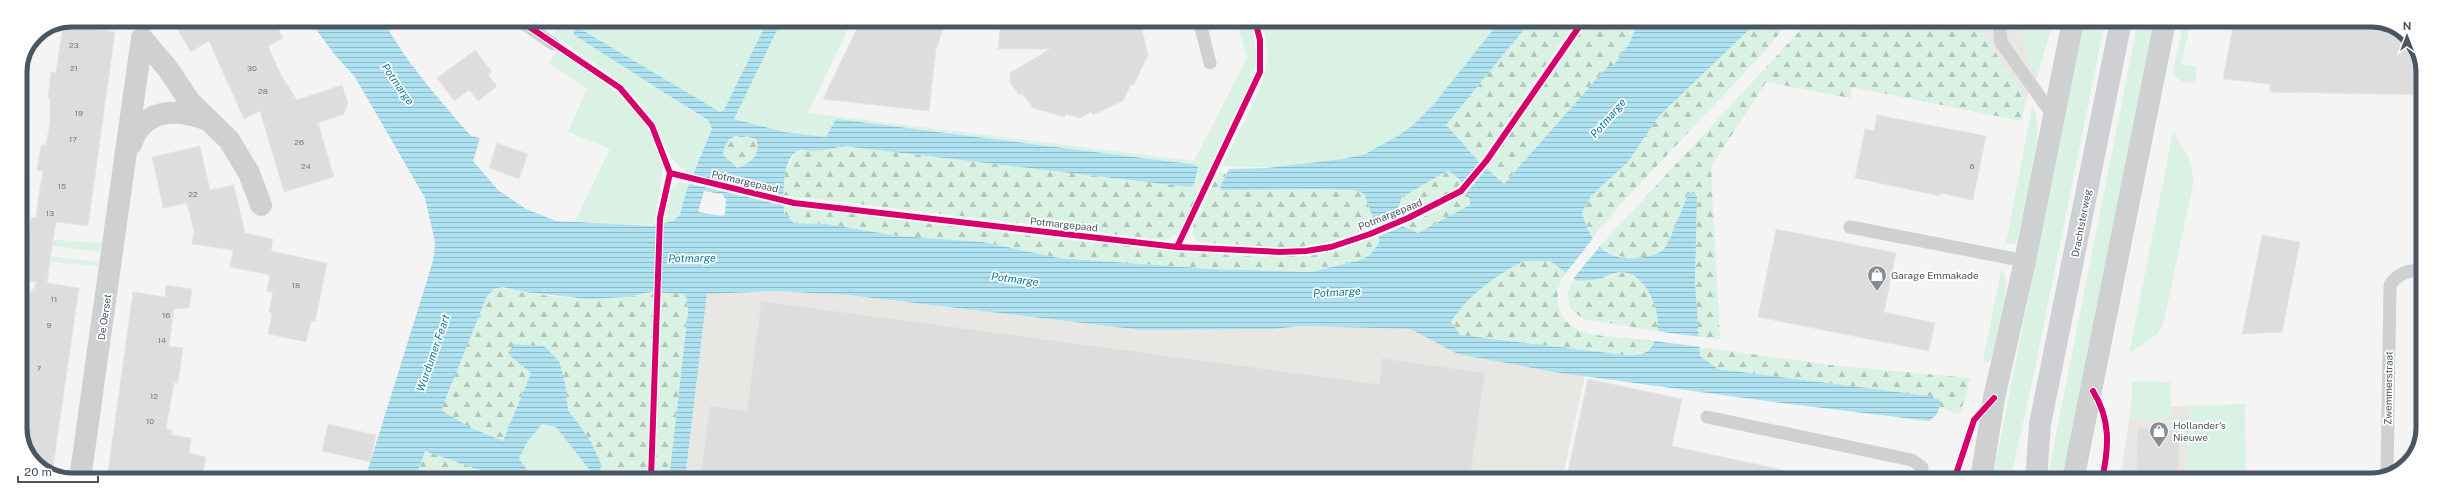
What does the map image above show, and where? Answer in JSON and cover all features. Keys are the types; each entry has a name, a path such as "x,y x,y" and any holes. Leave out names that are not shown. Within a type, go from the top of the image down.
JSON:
{"main road":[{"name":"Drachtsterweg","path":"2024,473 2040,424 2120,27"},
{"name":"Drachtsterweg","path":"2036,473 2040,424"}],"street":[{"path":"1982,473 1994,398 2025,260 2072,27"},
{"path":"2075,473 2164,27"},
{"name":"De Oerset","path":"81,473 127,154 142,38 168,69 190,102 205,119 229,140 240,156 256,188 260,205"},
{"name":"De Oerset","path":"127,154 134,135 141,125 156,115 182,112 205,119"}],"lane":[{"path":"529,27 552,44"},
{"path":"1201,27 1210,63"},
{"path":"2000,27 2001,42 2054,117"},
{"path":"1850,227 2025,260"},
{"name":"Zwemmerstraat","path":"2387,470 2390,285 2395,277 2406,271 2416,270"},
{"path":"1707,417 1912,460 1922,467 1924,473"}],"shaded area":[{"path":"1979,27 2051,27 2037,77 2026,99"},
{"path":"774,291 848,295 1141,330 1274,329 1301,326 1410,329 1458,354 1554,372 1585,375 1564,473 686,473 707,294"},
{"path":"2189,406 2186,473 2121,473 2131,408"}],"green space":[{"path":"558,27 765,27 724,111 720,112 579,28 574,31 574,35 637,74 710,123 712,129 693,174 684,170 677,164 666,147 652,118 626,88 602,69 553,35"},
{"path":"779,27 849,27 808,113 1194,161 1247,58 1238,27 1251,27 1257,56 1252,78 1199,188 1189,187 1194,185 1198,166 1190,164 836,120 826,137 784,132 734,119"},
{"path":"1263,27 1495,27 1437,101 1413,125 1393,140 1371,151 1347,159 1322,164 1271,167 1222,166 1259,90 1266,67 1267,49"},
{"path":"1526,27 1572,27 1479,162 1448,127 1445,126"},
{"path":"1585,27 1636,27 1629,44 1613,66 1607,67 1504,184 1486,169"},
{"path":"1752,27 1782,27 1783,29 1765,51 1620,205 1592,238 1582,212 1591,196 1628,162 1658,117"},
{"path":"1803,27 1979,27 2026,99 2022,121 1852,87 1850,98 1766,82 1711,167 1720,339 1698,337 1695,282 1697,197 1688,194 1672,236 1665,248 1659,253 1651,257 1642,258 1623,257 1606,251 1600,246"},
{"path":"2051,27 2037,77 2024,50 2021,28"},
{"path":"2083,27 2104,27 2034,374 2012,473 1993,473"},
{"path":"2137,27 2153,27 2063,473 2048,473"},
{"path":"2183,27 2190,27 2181,64 2197,67 2195,84 2181,81 2174,76 2173,71"},
{"path":"557,51 608,86 639,116 651,132 659,151 662,171 655,225 574,223 610,149 568,132 587,89 549,63"},
{"path":"2032,107 2036,116 2037,131 2036,150 2028,194 2016,244 2006,243"},
{"path":"2173,132 2189,158 2194,180 2163,325 2157,334 2129,354"},
{"path":"741,135 756,139 757,149 754,158 737,168 723,155 728,141 733,137"},
{"path":"843,146 1199,188 1182,227 1178,233 1165,240 783,195 785,172 795,153 801,149 811,151"},
{"path":"1447,171 1453,173 1461,183 1455,189 1440,199 1399,217 1397,211 1402,197"},
{"path":"1219,172 1226,174 1220,187 1360,191 1365,196 1376,226 1333,241 1293,248 1198,242 1193,236 1193,227"},
{"path":"679,182 689,184 682,208 676,219 664,224 670,190"},
{"path":"1467,192 1471,196 1471,205 1418,233 1404,227 1438,210"},
{"path":"784,206 1050,238 1184,252 1260,257 1310,256 1339,250 1379,236 1379,243 1370,255 1360,260 1312,272 1210,269 1059,258 983,242 898,236 826,224 794,223 784,213"},
{"path":"27,236 101,243 100,252 27,243"},
{"path":"27,254 98,262 98,266 27,260"},
{"path":"1524,261 1550,261 1566,273 1559,286 1558,301 1562,315 1570,325 1582,331 1596,335 1656,341 1645,352 1625,355 1460,335 1450,322 1457,312 1483,287"},
{"path":"2001,271 2004,272 2005,280 2002,322 1995,350 1990,359 1984,364 1984,355"},
{"path":"1621,272 1631,275 1646,287 1656,309 1659,324 1658,331 1583,319 1570,308 1568,291 1574,278 1578,280 1590,281"},
{"path":"502,287 546,296 598,299 661,293 684,294 687,299 688,312 670,473 601,473 600,461 590,440 568,410 565,383 531,372 503,441 469,427 440,410 487,296 494,289"},
{"path":"1699,347 1831,365 1971,378 1960,414 1940,408 1940,400 1929,396 1718,369 1700,356"},
{"path":"2132,381 2170,382 2171,417 2169,419 2131,419"},
{"path":"2245,404 2246,473 2186,473 2189,406"},
{"path":"542,424 556,427 592,473 529,473 519,458 528,441"},
{"path":"425,451 488,473 417,473"}],"water":[{"path":"314,27 387,27 402,51 435,94 471,136 480,138 473,161 498,190 526,209 556,221 652,226 673,221 680,214 687,189 712,129 710,123 574,35 574,31 579,28 720,112 724,110 765,27 779,27 734,119 784,132 826,137 836,119 1198,166 1194,185 1189,187 843,146 816,151 800,150 789,160 784,178 784,213 794,223 826,224 898,236 983,242 1059,258 1210,269 1312,272 1360,260 1370,255 1379,243 1379,235 1365,196 1360,191 1343,190 1222,190 1220,187 1229,169 1268,168 1343,159 1365,154 1398,136 1412,126 1434,104 1495,27 1526,27 1445,126 1448,127 1479,162 1504,184 1607,67 1613,66 1629,44 1636,27 1752,27 1658,117 1628,162 1591,196 1582,212 1589,232 1600,247 1616,256 1637,258 1654,255 1666,247 1688,194 1694,192 1697,197 1695,282 1700,356 1718,369 1929,396 1940,400 1940,407 1935,417 1929,421 1774,402 1554,372 1458,354 1410,329 1301,326 1274,329 1141,330 848,295 774,291 707,294 686,473 670,473 688,312 687,299 684,294 652,292 627,297 588,299 525,292 502,287 494,289 487,296 441,410 469,427 503,441 531,373 508,354 510,349 515,344 544,346 559,361 565,383 568,410 590,440 600,461 601,473 592,473 556,427 542,424 528,441 519,458 529,473 488,473 425,451 417,473 367,473 434,257 435,242 425,198 355,77 335,55","holes":["741,135 756,139 757,149 754,158 737,168 723,155 728,141 733,137","1447,171 1460,180 1469,195 1470,205 1418,233 1404,227 1397,211 1402,197","704,191 722,194 726,199 725,214 722,216 698,212","1524,261 1550,261 1577,281 1595,280 1618,272 1632,275 1642,282 1655,306 1658,319 1654,343 1644,353 1625,355 1460,335 1451,322 1465,303 1483,287"]}],"pier":[{"path":"1481,160 1488,167 1466,193 1460,185"},
{"path":"691,174 785,196 786,206 687,183"},
{"path":"1401,216 1406,225 1377,237 1374,227"},
{"path":"1594,237 1601,245 1572,280 1565,274"},
{"path":"1656,331 1700,337 1701,347 1654,341"}],"building":[{"path":"78,27 115,32 88,226 56,222 51,253 47,283 79,288 53,469 44,464 33,451 27,431 27,299 37,282 27,281 27,245 31,217 36,218 43,171 37,170 41,145 46,145 50,122 50,98 48,98 51,72 56,73 63,28"},
{"path":"176,27 278,27 283,38 268,46 281,75 297,100 342,85 348,103 344,114 318,123 334,177 284,192 260,111 244,119 209,41 191,52"},
{"path":"858,27 944,27 936,49 929,111 823,99"},
{"path":"1000,27 1142,27 1148,55 1134,85 1131,84 1123,101 1093,115 1091,112 1079,118 1066,114 1065,117 1033,108 1022,93 1019,95 1010,82 1010,73 1050,49 998,49"},
{"path":"2233,27 2371,27 2386,29 2394,33 2405,42 2410,49 2416,69 2416,95 2270,92 2270,84 2223,79"},
{"path":"475,50 492,72 488,75 497,86 478,101 469,90 454,101 437,78"},
{"path":"1877,115 1986,136 1973,200 1941,193 1940,196 1855,178 1865,129 1874,131"},
{"path":"497,143 528,154 519,179 489,168"},
{"path":"200,146 210,190 234,185 245,233 273,239 271,251 327,263 315,322 311,321 306,342 268,334 272,313 269,312 273,292 267,291 270,275 230,267 233,250 192,244 194,231 187,203 163,208 152,157"},
{"path":"1776,229 1896,253 1884,312 1935,323 1929,351 1758,317"},
{"path":"2262,235 2300,242 2282,332 2242,334"},
{"path":"166,285 192,289 189,308 174,309 169,346 183,348 178,383 174,383 166,429 172,430 171,435 191,438 189,453 206,457 203,473 108,473 133,292 165,297"},
{"path":"761,301 1379,384 1382,358 1485,373 1471,473 701,473 710,406 747,411"},
{"path":"1588,379 1682,399 1672,446 1783,470 1783,473 1568,473"},
{"path":"328,424 376,435 370,462 322,451"},
{"path":"2138,428 2180,431 2178,473 2136,473"}],"cycle path":[{"path":"529,27 620,88 652,126 670,173"},
{"path":"1177,247 1260,72 1260,40 1257,27"},
{"name":"Potmargepaad","path":"670,173 794,203 1177,247 1280,252 1306,251 1331,247 1370,234 1408,218 1461,191 1487,160 1579,27"},
{"path":"651,473 660,218 670,173"},
{"path":"2093,391 2099,402 2106,423 2107,445 2103,473"},
{"path":"1956,473 1974,420 1994,398"}],"place":[{"name":"Garage Emmakade","path":"1877,292"},
{"name":"Hollander's Nieuwe","path":"2159,448"}],"water label":[{"name":"Potmarge","path":"398,84"},
{"name":"Potmarge","path":"1608,118"},
{"name":"Potmarge","path":"692,258"},
{"name":"Potmarge","path":"1015,279"},
{"name":"Potmarge","path":"1337,292"},
{"name":"Wurdumer Feart","path":"433,353"}]}
